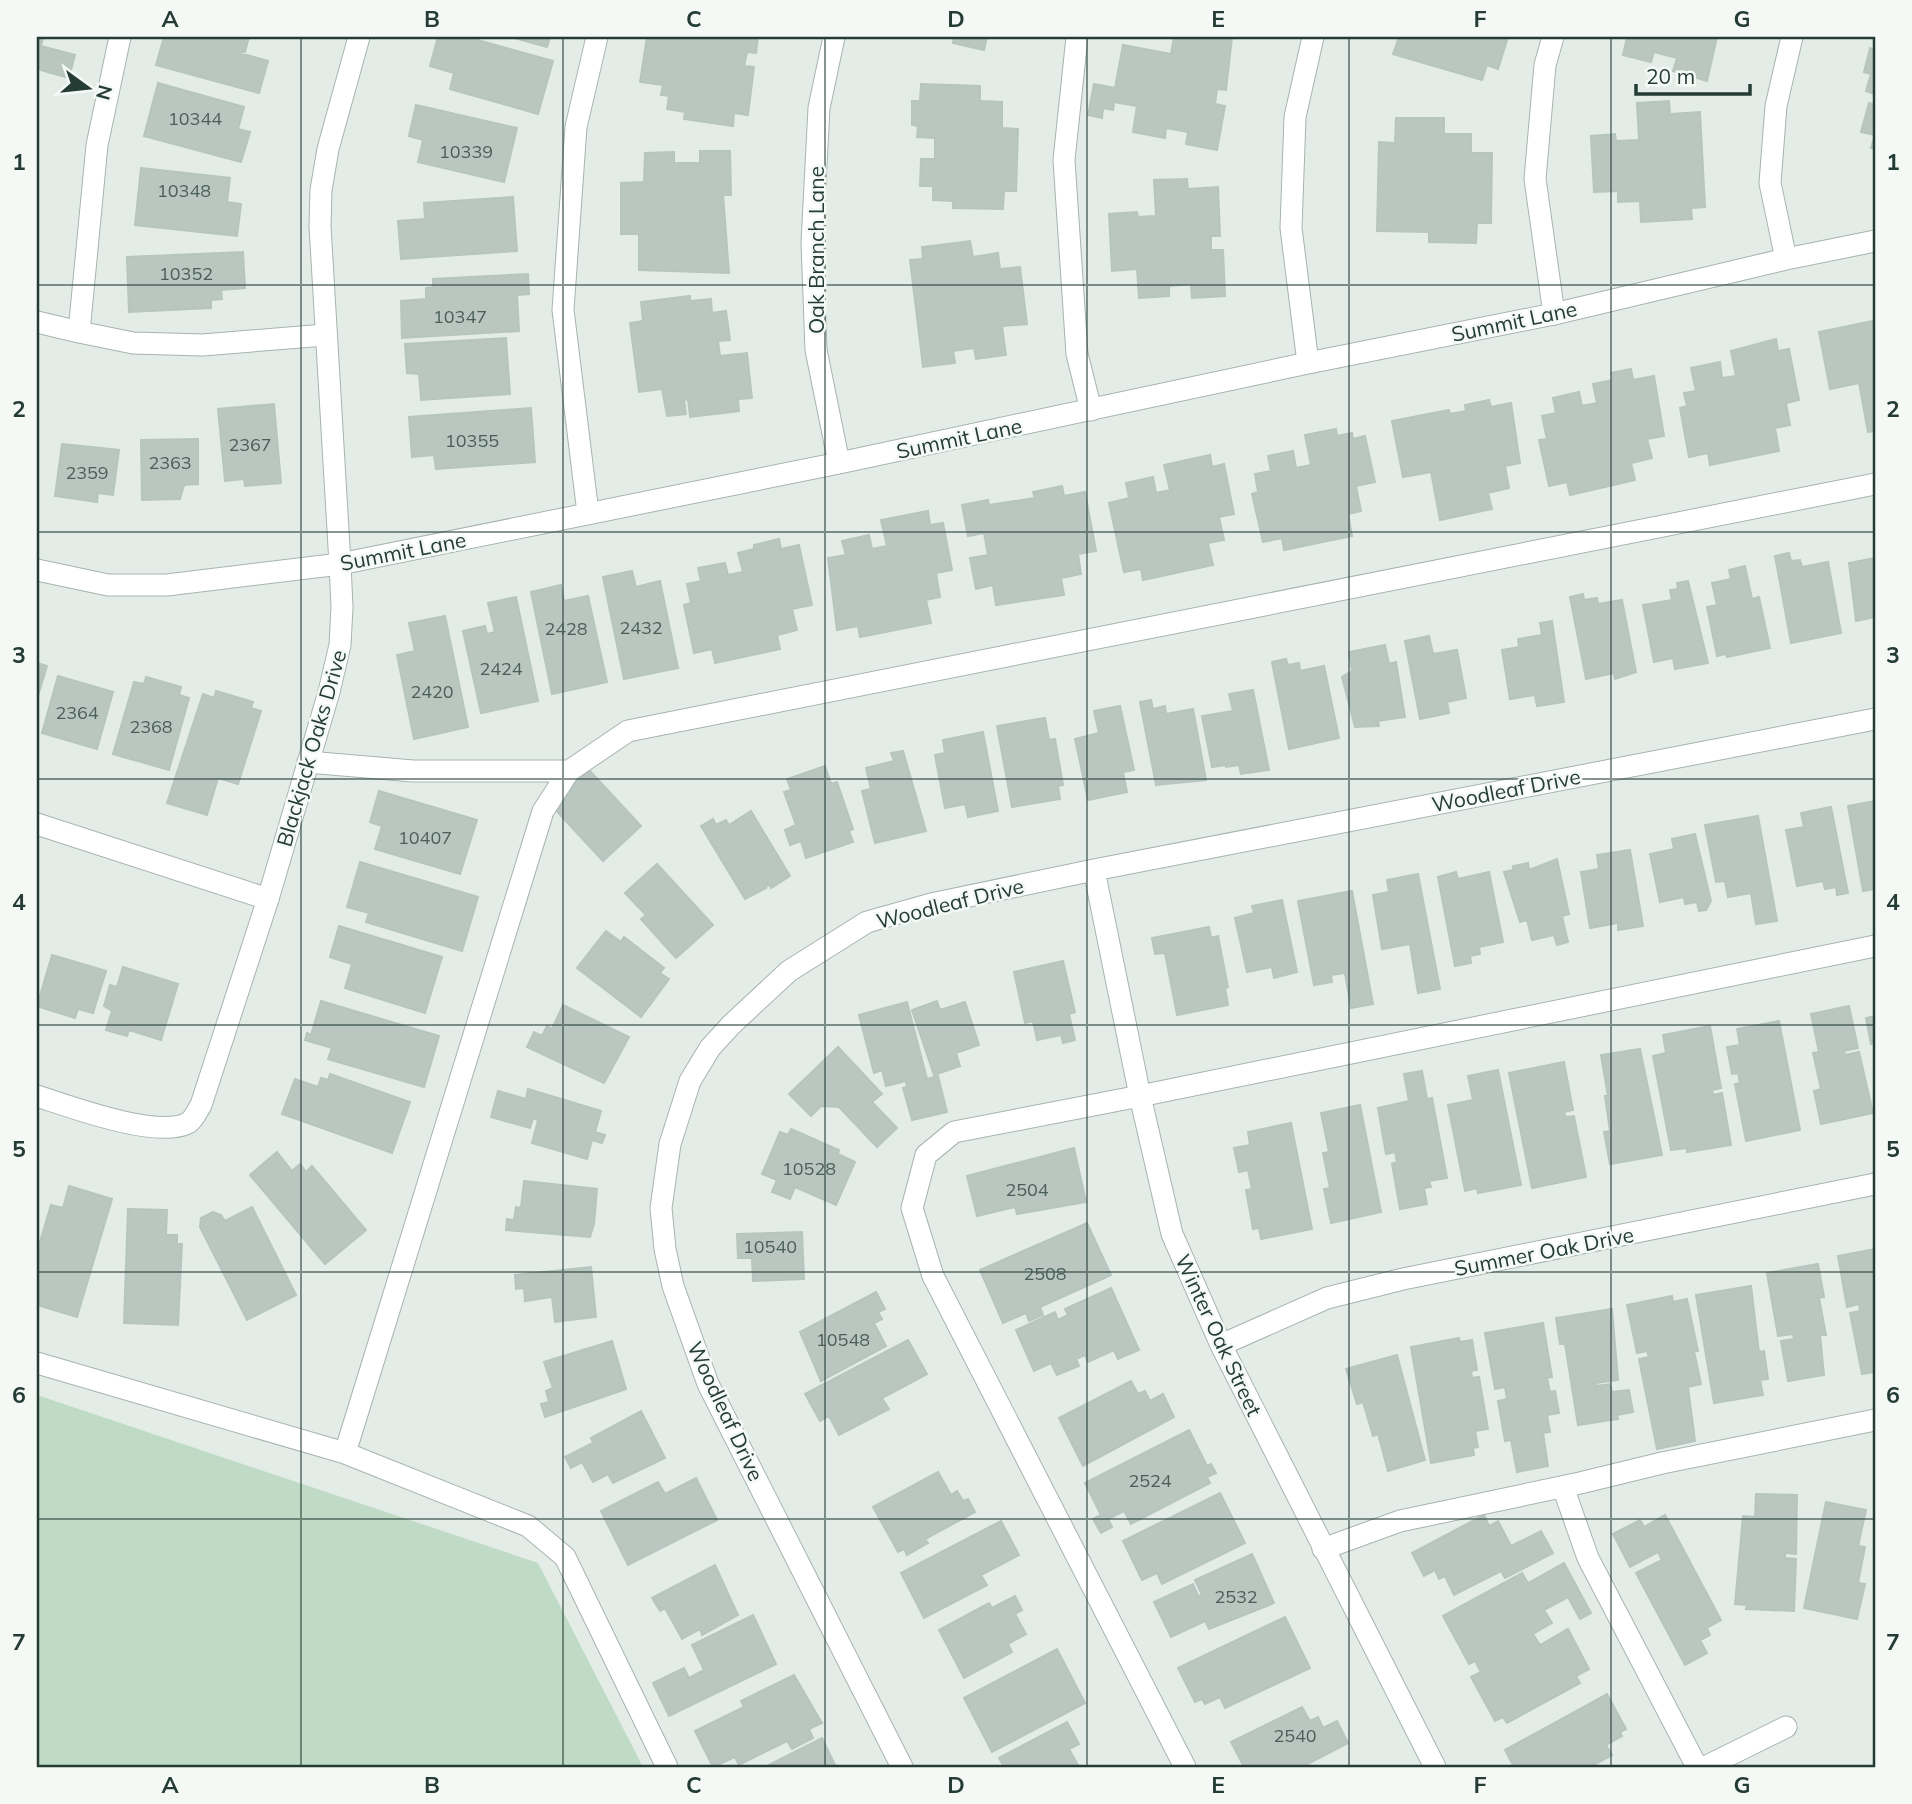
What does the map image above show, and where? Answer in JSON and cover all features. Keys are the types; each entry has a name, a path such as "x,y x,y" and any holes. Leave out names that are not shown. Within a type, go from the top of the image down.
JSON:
{"street":[{"path":"79,332 97,145 120,37"},
{"name":"Blackjack Oaks Drive","path":"37,1096 112,1119 158,1127 174,1128 191,1121 201,1105 268,898 329,692 340,645 341,564 325,335 321,190 328,149 359,37"},
{"path":"588,513 563,310 576,127 597,37"},
{"name":"Oak Branch Lane","path":"834,37 819,108 812,242 816,350 839,463"},
{"path":"1077,37 1063,160 1077,354 1091,410"},
{"path":"1308,363 1291,228 1295,117 1313,37"},
{"path":"1553,37 1545,65 1535,179 1554,314"},
{"path":"1786,259 1770,183 1776,106 1792,37"},
{"name":"Summit Lane","path":"37,570 108,584 166,585 341,564 1554,314 1786,259 1875,241"},
{"path":"37,323 133,343 203,345 325,335"},
{"path":"345,1452 543,811 569,771 628,731 1875,484"},
{"name":"Woodleaf Drive","path":"902,1767 708,1384 673,1286 665,1249 662,1208 670,1144 690,1081 709,1048 789,971 867,922 931,904 1094,870 1875,719"},
{"path":"308,762 413,771 569,771"},
{"path":"37,824 268,898"},
{"name":"Winter Oak Street","path":"1094,870 1140,1096 1172,1234 1221,1345 1435,1767"},
{"path":"1185,1767 933,1276 912,1208 926,1155 954,1132 1875,946"},
{"name":"Summer Oak Drive","path":"1221,1345 1327,1298 1417,1276 1875,1184"},
{"path":"37,1363 345,1452 528,1526 565,1557 667,1767"},
{"path":"1323,1549 1400,1521 1662,1463 1875,1420"},
{"path":"1563,1487 1588,1558 1697,1767"},
{"path":"1705,1767 1786,1727"}],"green space":[{"path":"37,1395 538,1563 643,1767 37,1767"}],"building":[{"path":"37,37 43,37 41,46 75,55 69,78 37,69"},
{"path":"164,37 249,37 245,52 240,53 268,61 259,93 156,65"},
{"path":"438,37 467,37 553,61 538,114 450,89 454,73 430,66"},
{"path":"511,37 550,37 547,47"},
{"path":"647,37 758,37 756,53 747,52 744,66 754,67 748,115 734,113 733,126 684,119 685,112 667,109 669,96 661,95 663,85 640,82"},
{"path":"954,37 987,37 984,50 953,43"},
{"path":"1174,37 1232,37 1226,90 1217,89 1215,104 1225,106 1217,150 1186,144 1188,132 1166,128 1165,138 1133,132 1137,106 1114,102 1113,110 1103,108 1102,118 1088,115 1094,84 1115,88 1123,45 1171,54"},
{"path":"1399,37 1508,37 1498,69 1487,65 1482,80 1393,54"},
{"path":"1627,37 1717,37 1707,81 1673,71 1677,58 1654,52 1651,62 1623,55"},
{"path":"1870,48 1875,50 1875,94 1866,91 1871,74 1864,72"},
{"path":"158,83 244,107 238,129 250,132 241,162 144,136"},
{"path":"921,84 980,86 980,101 1002,102 1002,128 1018,129 1016,191 1004,191 1003,209 953,208 953,201 933,200 933,186 920,186 921,159 935,159 935,138 917,137 918,126 912,125 912,101 920,101"},
{"path":"1669,101 1670,114 1700,112 1705,207 1691,208 1692,219 1641,222 1640,201 1618,202 1618,191 1594,192 1591,136 1615,134 1616,141 1639,140 1637,103"},
{"path":"1869,103 1875,105 1875,135 1861,132"},
{"path":"416,105 517,128 504,182 418,162 423,140 409,136"},
{"path":"1396,118 1444,118 1444,134 1471,134 1471,153 1492,153 1491,223 1477,223 1476,243 1429,242 1429,232 1377,231 1379,142 1395,143"},
{"path":"700,151 730,151 731,195 723,195 729,273 639,270 639,234 621,234 621,183 644,182 645,153 674,152 674,163 700,163"},
{"path":"141,168 230,178 227,202 241,204 237,236 135,225"},
{"path":"1187,179 1188,189 1218,187 1220,236 1211,236 1211,250 1223,250 1225,296 1192,298 1191,284 1169,286 1169,296 1139,298 1137,269 1112,271 1109,214 1137,212 1138,217 1156,216 1154,180"},
{"path":"513,197 517,251 401,259 398,221 425,219 424,203"},
{"path":"970,241 973,257 998,253 1000,269 1020,267 1027,324 1002,326 1006,355 976,359 974,348 953,351 955,363 923,367 910,260 923,259 922,247"},
{"path":"243,252 245,288 221,290 222,299 211,300 211,308 129,312 127,257"},
{"path":"528,274 529,294 517,295 519,331 402,338 401,301 426,299 426,288 433,287 433,279"},
{"path":"690,296 690,301 711,299 712,313 726,311 730,340 718,341 720,356 747,353 752,398 738,399 739,411 690,417 688,399 684,400 686,414 667,416 662,389 639,392 630,323 643,321 641,302"},
{"path":"1873,321 1875,431 1868,432 1859,383 1830,389 1819,332"},
{"path":"506,338 510,394 421,400 419,374 407,373 405,344"},
{"path":"1776,339 1778,351 1789,349 1799,400 1786,403 1790,425 1775,428 1779,451 1710,465 1708,453 1689,457 1680,408 1687,406 1684,393 1696,391 1691,368 1720,362 1722,378 1736,376 1731,351"},
{"path":"1631,369 1633,380 1654,376 1664,436 1647,439 1652,458 1631,463 1635,480 1570,495 1567,482 1549,486 1539,440 1547,439 1542,416 1556,413 1553,398 1579,392 1582,406 1597,403 1593,384 1613,380 1611,373"},
{"path":"1489,400 1491,407 1511,403 1520,463 1505,466 1509,488 1488,493 1492,509 1440,520 1431,472 1403,477 1392,421 1449,410 1450,414 1466,411 1465,405"},
{"path":"274,404 281,483 245,486 244,479 225,481 218,409"},
{"path":"531,408 535,462 436,469 434,455 412,457 409,417"},
{"path":"1336,429 1337,436 1352,433 1353,439 1365,436 1375,482 1356,486 1361,511 1348,514 1352,536 1284,550 1282,538 1263,542 1252,494 1258,492 1255,474 1271,471 1268,456 1293,451 1296,468 1311,465 1305,435"},
{"path":"198,439 198,484 184,485 180,499 142,500 141,440"},
{"path":"62,444 119,450 113,495 98,493 97,502 55,496"},
{"path":"1210,455 1212,467 1224,464 1234,514 1219,517 1224,540 1208,543 1213,565 1143,580 1141,569 1124,572 1109,503 1129,498 1126,483 1153,477 1156,493 1170,490 1164,465"},
{"path":"1062,486 1064,496 1085,492 1096,551 1078,554 1081,574 1061,578 1064,595 996,605 993,585 976,589 970,558 988,555 984,533 968,536 962,505 988,500 989,505 1035,498 1033,492"},
{"path":"928,511 930,525 943,523 952,570 936,573 940,597 926,600 931,623 860,637 858,626 837,630 828,558 846,555 842,541 869,535 872,549 887,546 881,520"},
{"path":"779,539 781,549 799,545 812,605 792,609 797,630 777,635 780,649 715,663 712,649 694,653 684,605 691,603 687,584 701,581 698,568 725,563 728,575 743,572 738,553 754,549 754,545"},
{"path":"1789,553 1791,561 1800,560 1802,567 1828,562 1841,633 1791,643 1775,556"},
{"path":"1875,558 1875,617 1856,621 1849,563"},
{"path":"1745,566 1752,599 1759,597 1770,648 1727,657 1726,654 1717,656 1707,607 1717,605 1712,583 1731,579 1729,570"},
{"path":"632,571 636,587 660,581 678,668 624,679 603,577"},
{"path":"1688,581 1708,663 1675,669 1673,658 1654,662 1643,605 1672,600 1670,590 1678,589 1677,583"},
{"path":"561,585 564,601 588,596 607,682 552,694 531,592"},
{"path":"1583,594 1584,600 1597,598 1598,604 1622,600 1636,672 1615,679 1614,673 1586,679 1570,597"},
{"path":"516,597 538,701 481,713 463,631 485,626 487,634 495,632 488,603"},
{"path":"445,616 468,727 414,739 397,655 415,651 409,623"},
{"path":"1552,621 1564,702 1537,706 1535,695 1510,699 1502,650 1519,647 1518,639 1542,635 1540,623"},
{"path":"1429,636 1433,654 1457,650 1466,698 1447,702 1449,713 1420,719 1405,641"},
{"path":"1385,645 1389,664 1396,662 1405,717 1378,721 1379,726 1355,727 1342,677 1352,671 1349,652"},
{"path":"1286,659 1288,665 1299,663 1300,671 1324,666 1339,738 1289,749 1272,662"},
{"path":"37,663 47,666 37,699"},
{"path":"58,676 113,692 97,749 42,733"},
{"path":"146,677 181,687 179,695 189,698 169,770 113,754 134,682 144,684"},
{"path":"1253,690 1269,770 1241,774 1239,765 1212,767 1202,716 1233,711 1229,694"},
{"path":"216,691 253,702 251,708 261,711 238,784 218,778 207,815 167,803 203,694 214,698"},
{"path":"1151,700 1153,709 1165,706 1166,714 1193,709 1206,780 1156,785 1140,702"},
{"path":"1120,706 1134,770 1123,772 1127,792 1088,800 1075,739 1099,733 1094,711"},
{"path":"1045,718 1049,740 1055,739 1063,785 1058,786 1060,799 1012,807 997,726"},
{"path":"983,732 998,811 968,817 965,804 945,808 935,755 945,753 943,740"},
{"path":"903,751 926,831 875,843 862,791 871,789 866,768 894,761 891,753"},
{"path":"825,766 831,784 837,782 853,829 849,831 853,842 806,858 801,841 790,845 785,830 796,825 784,792 791,790 787,779"},
{"path":"589,770 641,826 603,861 551,805"},
{"path":"379,791 477,820 460,874 375,849 382,826 370,822"},
{"path":"1875,801 1875,889 1863,891 1848,806"},
{"path":"1831,807 1848,893 1837,895 1836,887 1825,889 1823,881 1797,886 1786,830 1804,827 1801,813"},
{"path":"751,811 790,876 771,888 768,883 766,888 745,899 701,826 713,819 716,825 726,820 729,825"},
{"path":"1758,816 1777,921 1756,924 1751,893 1728,897 1725,881 1716,882 1705,825"},
{"path":"1695,834 1711,901 1706,910 1699,911 1697,902 1685,904 1684,897 1660,902 1650,854 1674,849 1672,839"},
{"path":"1630,850 1643,926 1618,930 1618,923 1590,928 1581,872 1599,869 1597,855"},
{"path":"1557,859 1569,914 1562,916 1568,942 1557,945 1554,935 1532,940 1527,920 1520,922 1504,872 1513,870 1513,866 1528,863 1529,870"},
{"path":"360,862 478,897 462,951 366,922 369,913 347,907"},
{"path":"657,864 713,925 676,958 641,919 646,915 625,893"},
{"path":"1456,872 1458,879 1489,872 1503,942 1479,947 1480,954 1470,956 1471,963 1455,966 1438,877"},
{"path":"1418,874 1440,989 1418,993 1410,944 1382,949 1373,895 1389,892 1387,880"},
{"path":"1352,891 1373,1004 1351,1008 1345,973 1331,975 1332,982 1314,985 1298,901"},
{"path":"1282,900 1297,972 1274,978 1272,967 1247,972 1235,918 1254,913 1252,906"},
{"path":"339,926 442,957 425,1013 345,988 352,964 330,957"},
{"path":"1209,927 1211,938 1218,936 1228,987 1225,988 1228,1005 1177,1015 1165,953 1155,954 1152,938"},
{"path":"606,931 621,942 624,937 664,968 660,973 669,979 641,1017 577,968"},
{"path":"52,955 106,971 93,1013 78,1009 75,1018 37,1006"},
{"path":"1063,961 1075,1012 1069,1014 1075,1040 1063,1043 1061,1035 1037,1040 1033,1021 1025,1023 1014,972"},
{"path":"123,967 178,984 161,1040 129,1030 127,1036 106,1030 112,1011 104,1006 110,985 117,987"},
{"path":"321,1001 439,1036 424,1087 328,1059 332,1048 305,1040 307,1033 311,1035"},
{"path":"937,1001 940,1010 965,1002 979,1045 956,1053 960,1066 934,1075 912,1010"},
{"path":"907,1002 927,1079 938,1076 947,1112 912,1120 903,1088 907,1087 906,1081 886,1086 882,1070 874,1073 859,1015"},
{"path":"563,1005 629,1037 604,1083 527,1047 534,1032 542,1036 547,1026 552,1029"},
{"path":"1849,1006 1858,1048 1844,1051 1845,1055 1859,1052 1873,1113 1821,1124 1814,1091 1821,1089 1813,1053 1819,1052 1811,1014"},
{"path":"1875,1016 1875,1043 1871,1044 1866,1018"},
{"path":"1779,1021 1800,1130 1746,1141 1735,1084 1740,1083 1738,1073 1732,1074 1727,1047 1740,1045 1737,1029"},
{"path":"1710,1026 1721,1088 1712,1090 1713,1095 1722,1093 1731,1145 1687,1152 1687,1148 1671,1150 1653,1056 1666,1053 1663,1035"},
{"path":"838,1047 882,1094 872,1102 897,1128 877,1147 839,1107 821,1106 811,1116 789,1094"},
{"path":"1640,1049 1662,1155 1610,1164 1604,1132 1610,1131 1605,1096 1608,1096 1601,1055"},
{"path":"1564,1062 1573,1110 1564,1112 1566,1117 1574,1116 1586,1177 1532,1188 1509,1073"},
{"path":"1498,1070 1521,1185 1478,1193 1477,1188 1465,1191 1448,1105 1473,1100 1468,1076"},
{"path":"1422,1071 1427,1099 1432,1098 1447,1178 1429,1181 1431,1187 1424,1188 1427,1204 1400,1209 1392,1164 1397,1162 1395,1152 1386,1154 1378,1108 1409,1101 1404,1074"},
{"path":"330,1074 410,1102 392,1153 282,1114 295,1079 318,1087 321,1078 328,1080"},
{"path":"528,1089 601,1111 595,1132 605,1135 602,1143 592,1140 587,1159 532,1143 538,1120 533,1118 530,1128 491,1117 498,1091 526,1099"},
{"path":"1360,1105 1381,1212 1331,1223 1324,1189 1330,1188 1323,1153 1329,1152 1321,1113"},
{"path":"1291,1123 1312,1229 1261,1239 1259,1228 1253,1229 1246,1190 1252,1189 1248,1170 1239,1172 1234,1148 1250,1145 1248,1132"},
{"path":"791,1129 839,1150 838,1154 855,1162 836,1205 795,1187 790,1199 772,1192 777,1180 762,1174 780,1132 788,1135"},
{"path":"1074,1148 1086,1202 1017,1214 1015,1207 977,1216 967,1176"},
{"path":"277,1152 292,1171 300,1164 306,1172 312,1166 366,1230 325,1264 250,1175"},
{"path":"524,1181 597,1189 590,1237 506,1230 507,1219 514,1220 516,1207 521,1208"},
{"path":"69,1186 112,1199 77,1317 37,1305 37,1252 51,1205 63,1208"},
{"path":"252,1207 296,1295 247,1320 200,1227 201,1218 213,1212 221,1215 225,1221"},
{"path":"128,1209 167,1210 166,1235 177,1235 177,1244 182,1244 178,1325 124,1323"},
{"path":"1087,1223 1111,1275 1040,1307 1043,1315 1029,1321 1026,1313 1003,1323 980,1270"},
{"path":"802,1232 804,1279 753,1281 752,1258 738,1258 737,1234"},
{"path":"1875,1249 1875,1372 1862,1374 1850,1313 1860,1311 1859,1304 1847,1307 1838,1256"},
{"path":"1818,1264 1824,1297 1819,1298 1826,1335 1820,1335 1824,1375 1788,1381 1781,1341 1794,1339 1793,1334 1778,1336 1767,1273"},
{"path":"591,1267 596,1317 555,1322 552,1297 525,1301 524,1288 516,1289 515,1275"},
{"path":"1751,1286 1759,1352 1764,1351 1768,1379 1760,1380 1763,1395 1714,1403 1696,1295"},
{"path":"1111,1288 1139,1350 1118,1359 1114,1350 1088,1362 1085,1355 1076,1359 1079,1366 1057,1375 1051,1363 1034,1371 1016,1330 1055,1312 1058,1320 1068,1315 1065,1309"},
{"path":"876,1292 885,1309 878,1312 882,1319 874,1323 886,1346 821,1381 800,1332"},
{"path":"1672,1296 1673,1302 1687,1299 1698,1351 1694,1351 1701,1384 1688,1387 1695,1441 1657,1449 1639,1359 1649,1357 1647,1351 1637,1353 1627,1305"},
{"path":"1612,1309 1618,1380 1596,1383 1596,1386 1610,1384 1612,1392 1629,1390 1633,1412 1617,1415 1618,1419 1578,1425 1565,1344 1560,1344 1556,1318"},
{"path":"1543,1323 1552,1377 1547,1378 1550,1392 1555,1391 1559,1413 1547,1415 1550,1432 1543,1433 1548,1466 1517,1472 1511,1440 1505,1441 1498,1401 1507,1399 1505,1387 1495,1389 1485,1333"},
{"path":"1459,1338 1460,1342 1472,1340 1477,1370 1471,1371 1472,1378 1479,1377 1488,1429 1475,1431 1478,1447 1473,1448 1474,1455 1431,1463 1411,1347"},
{"path":"908,1340 927,1374 882,1398 889,1409 839,1435 829,1416 820,1421 805,1394"},
{"path":"612,1341 626,1389 545,1417 541,1404 549,1402 546,1391 553,1388 544,1362"},
{"path":"1397,1355 1425,1460 1388,1471 1378,1434 1373,1436 1363,1402 1357,1404 1346,1369"},
{"path":"1131,1381 1138,1394 1145,1391 1150,1401 1163,1394 1174,1417 1083,1466 1059,1418"},
{"path":"641,1411 665,1458 613,1483 608,1474 593,1482 582,1462 571,1468 565,1457 593,1443 591,1438"},
{"path":"1189,1430 1207,1466 1211,1464 1216,1473 1207,1477 1210,1483 1131,1524 1124,1511 1108,1519 1112,1527 1101,1533 1093,1519 1101,1515 1085,1483"},
{"path":"938,1472 951,1495 957,1491 963,1501 968,1499 975,1512 925,1539 928,1543 907,1555 904,1549 898,1552 873,1507"},
{"path":"696,1478 717,1520 628,1565 601,1511 658,1482 665,1494"},
{"path":"1220,1493 1245,1543 1162,1584 1157,1573 1142,1580 1123,1541"},
{"path":"1756,1494 1797,1495 1796,1554 1785,1553 1785,1558 1796,1559 1794,1611 1746,1609 1747,1605 1735,1604 1743,1516 1755,1517"},
{"path":"1826,1502 1866,1510 1858,1546 1865,1547 1858,1583 1865,1584 1857,1619 1804,1608"},
{"path":"1484,1515 1489,1526 1498,1521 1511,1546 1541,1531 1553,1553 1505,1578 1501,1571 1454,1595 1445,1576 1439,1579 1435,1570 1424,1576 1412,1553"},
{"path":"1665,1515 1721,1620 1707,1628 1710,1635 1700,1640 1707,1653 1685,1665 1636,1573 1662,1560 1658,1552 1630,1567 1613,1534 1640,1520 1644,1527"},
{"path":"1001,1521 1019,1555 981,1575 987,1585 924,1618 901,1573"},
{"path":"1252,1554 1274,1603 1209,1629 1205,1621 1171,1637 1154,1602 1193,1584 1198,1596 1202,1595 1195,1580"},
{"path":"1564,1563 1591,1613 1580,1619 1568,1597 1544,1610 1552,1623 1533,1634 1540,1645 1568,1629 1589,1669 1576,1676 1580,1683 1507,1723 1503,1717 1495,1721 1471,1677 1481,1672 1475,1661 1469,1664 1443,1616 1522,1573 1528,1583"},
{"path":"715,1565 738,1615 702,1635 700,1629 682,1639 665,1608 660,1611 652,1598"},
{"path":"1015,1596 1022,1610 1015,1614 1026,1634 1008,1644 1012,1652 964,1678 939,1630 989,1603 992,1608"},
{"path":"753,1615 776,1664 669,1716 653,1683 684,1668 689,1678 704,1670 692,1645"},
{"path":"1285,1617 1310,1668 1225,1708 1220,1697 1205,1704 1202,1699 1195,1702 1178,1668"},
{"path":"1057,1649 1085,1703 992,1752 964,1698"},
{"path":"794,1675 822,1723 809,1729 813,1738 792,1749 787,1741 739,1765 735,1757 713,1767 695,1731 744,1707 741,1701"},
{"path":"1607,1694 1626,1729 1620,1732 1622,1736 1606,1745 1612,1755 1590,1767 1514,1767 1505,1750"},
{"path":"1302,1707 1310,1721 1318,1717 1323,1728 1337,1721 1348,1743 1302,1767 1244,1767 1231,1742"},
{"path":"1067,1722 1079,1744 1069,1749 1079,1767 1004,1767 999,1758"},
{"path":"822,1738 836,1767 765,1767"}]}
